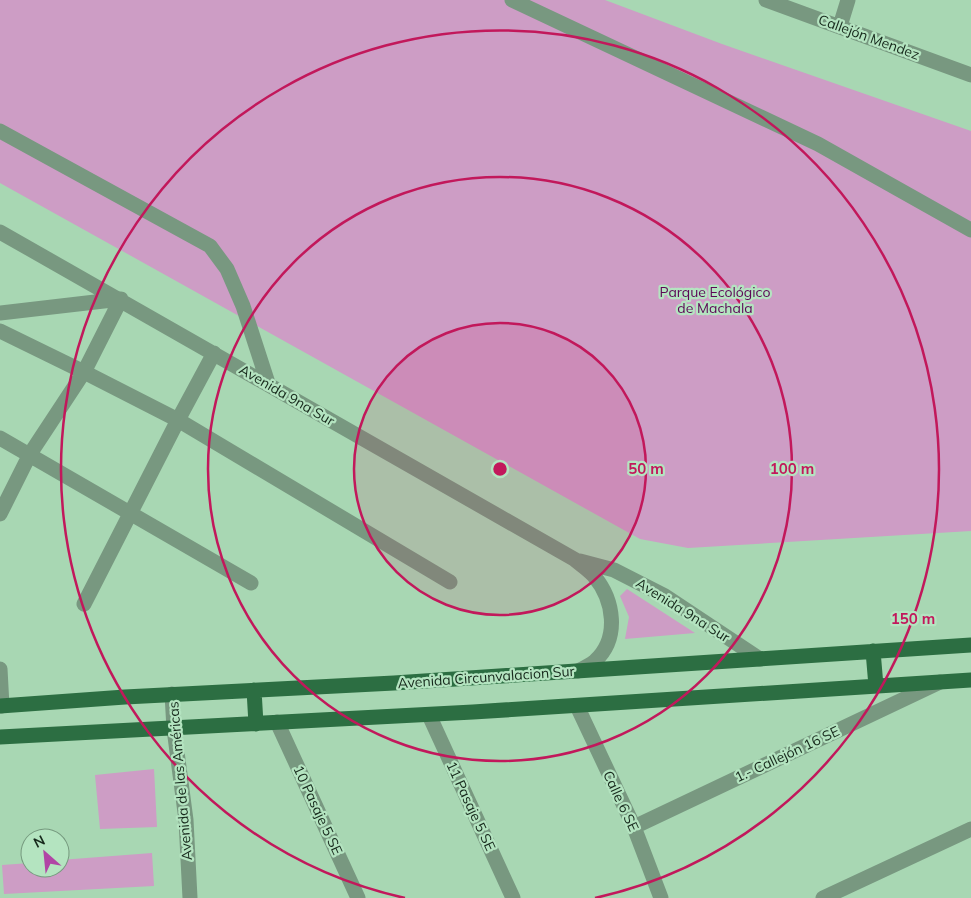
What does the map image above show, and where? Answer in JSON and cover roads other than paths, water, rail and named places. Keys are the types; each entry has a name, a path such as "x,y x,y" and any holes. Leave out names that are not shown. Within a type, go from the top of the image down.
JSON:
{"main road":[{"name":"Avenida Circunvalacion Sur","path":"1,706 172,694 394,683 971,645"},
{"path":"873,651 876,686"},
{"path":"0,737 429,715 971,680"},
{"path":"254,690 256,724"}],"street":[{"path":"512,0 818,144 971,230"},
{"name":"Callejón Mendez","path":"766,0 971,75"},
{"path":"840,26 848,0"},
{"path":"0,132 210,246 227,269 243,306 268,383"},
{"name":"Avenida 9na Sur","path":"0,232 574,559 593,575 604,590 610,603 612,618 610,634 605,648 595,661 578,671"},
{"path":"0,313 120,299"},
{"path":"0,514 30,454 84,372 120,299"},
{"path":"0,331 178,420 450,582"},
{"path":"84,604 214,353"},
{"path":"0,438 251,583"},
{"name":"Avenida 9na Sur","path":"574,559 614,570 666,596 760,659"},
{"path":"0,669 1,706"},
{"name":"1.- Callejón 16 SE","path":"634,827 940,682"},
{"name":"Avenida de las Américas","path":"172,694 174,729 186,820 190,898"},
{"name":"Calle 6 SE","path":"577,706 634,827 661,898"},
{"name":"11 Pasaje 5 SE","path":"429,715 513,898"},
{"name":"10 Pasaje 5 SE","path":"277,722 358,898"},
{"path":"823,898 846,893 971,829"}],"park label":[{"name":"Parque Ecológico de Machala","path":"715,300"}]}
